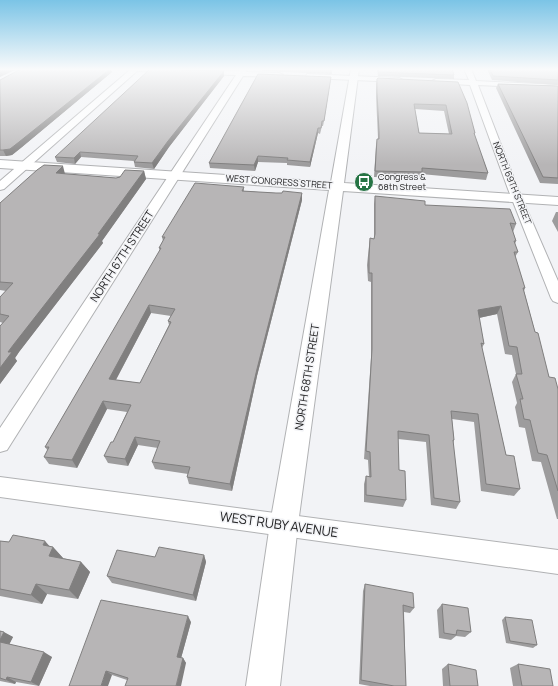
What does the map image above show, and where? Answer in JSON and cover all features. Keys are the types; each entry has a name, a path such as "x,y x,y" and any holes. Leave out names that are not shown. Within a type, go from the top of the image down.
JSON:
{"street":[{"path":"0,187 98,101"},
{"name":"NORTH 67TH STREET","path":"0,444 223,101"},
{"name":"NORTH 68TH STREET","path":"263,686 284,524 350,101"},
{"name":"NORTH 69TH STREET","path":"480,101 513,188 558,298"},
{"name":"WEST CONGRESS STREET","path":"0,164 558,201"},
{"name":"WEST RUBY AVENUE","path":"0,487 558,562"}],"building":[{"path":"0,101 70,101 10,149 0,150"},
{"path":"115,101 200,101 152,163 134,162 138,156 80,152 74,158 55,157"},
{"path":"243,101 327,101 324,121 322,121 321,128 318,128 310,162 287,160 288,158 258,156 254,165 209,163"},
{"path":"377,101 466,101 474,133 488,173 422,168 422,172 375,171 377,139 379,139","holes":["414,104 446,105 452,134 419,133"]},
{"path":"506,101 558,101 558,178 543,177"},
{"path":"44,165 63,166 56,173 116,178 120,177 125,170 144,171 98,234 100,234 8,352 12,352 0,368 0,326 9,316 0,314 0,297 13,283 0,282 0,203"},
{"path":"195,183 244,187 242,191 282,193 283,191 302,193 257,369 230,484 187,477 190,467 152,462 160,441 135,437 125,459 104,456 111,442 113,442 131,405 103,401 72,460 44,457 49,447 45,447 161,248 159,248 165,237 162,237","holes":["149,305 175,309 168,321 171,322 140,383 109,379"]},
{"path":"375,196 425,201 425,205 510,209 516,224 510,223 516,241 514,241 518,252 514,252 525,288 523,288 535,332 538,333 549,377 555,378 558,389 558,491 547,455 538,453 530,420 524,419 520,399 523,399 516,374 522,374 517,347 509,346 501,306 478,310 484,344 481,343 506,455 514,456 520,489 486,484 478,414 451,411 460,502 434,498 429,435 398,431 399,470 405,471 406,500 366,495 366,476 371,477 370,452 366,451 372,349 372,273 369,273 369,257 370,238 374,239 375,234"},
{"path":"13,535 45,541 43,545 53,547 49,556 81,562 69,590 36,584 31,595 0,589 0,541 9,542"},
{"path":"159,547 204,555 193,595 107,576 117,550 155,557"},
{"path":"365,584 413,593 414,608 403,605 406,686 394,686 361,680"},
{"path":"101,600 188,616 177,657 183,658 176,686 125,686 128,678 106,671 101,686 69,686"},
{"path":"442,604 468,608 471,632 457,630 456,635 444,633"},
{"path":"505,617 532,620 537,645 510,641"},
{"path":"0,631 4,632 0,640"},
{"path":"0,642 44,652 31,682 7,677 6,680 0,678"},
{"path":"448,664 476,670 478,686 450,686"},
{"path":"518,664 550,669 553,686 522,686"}],"place":[{"name":"Congress & 68th Street","path":"364,182"}]}
